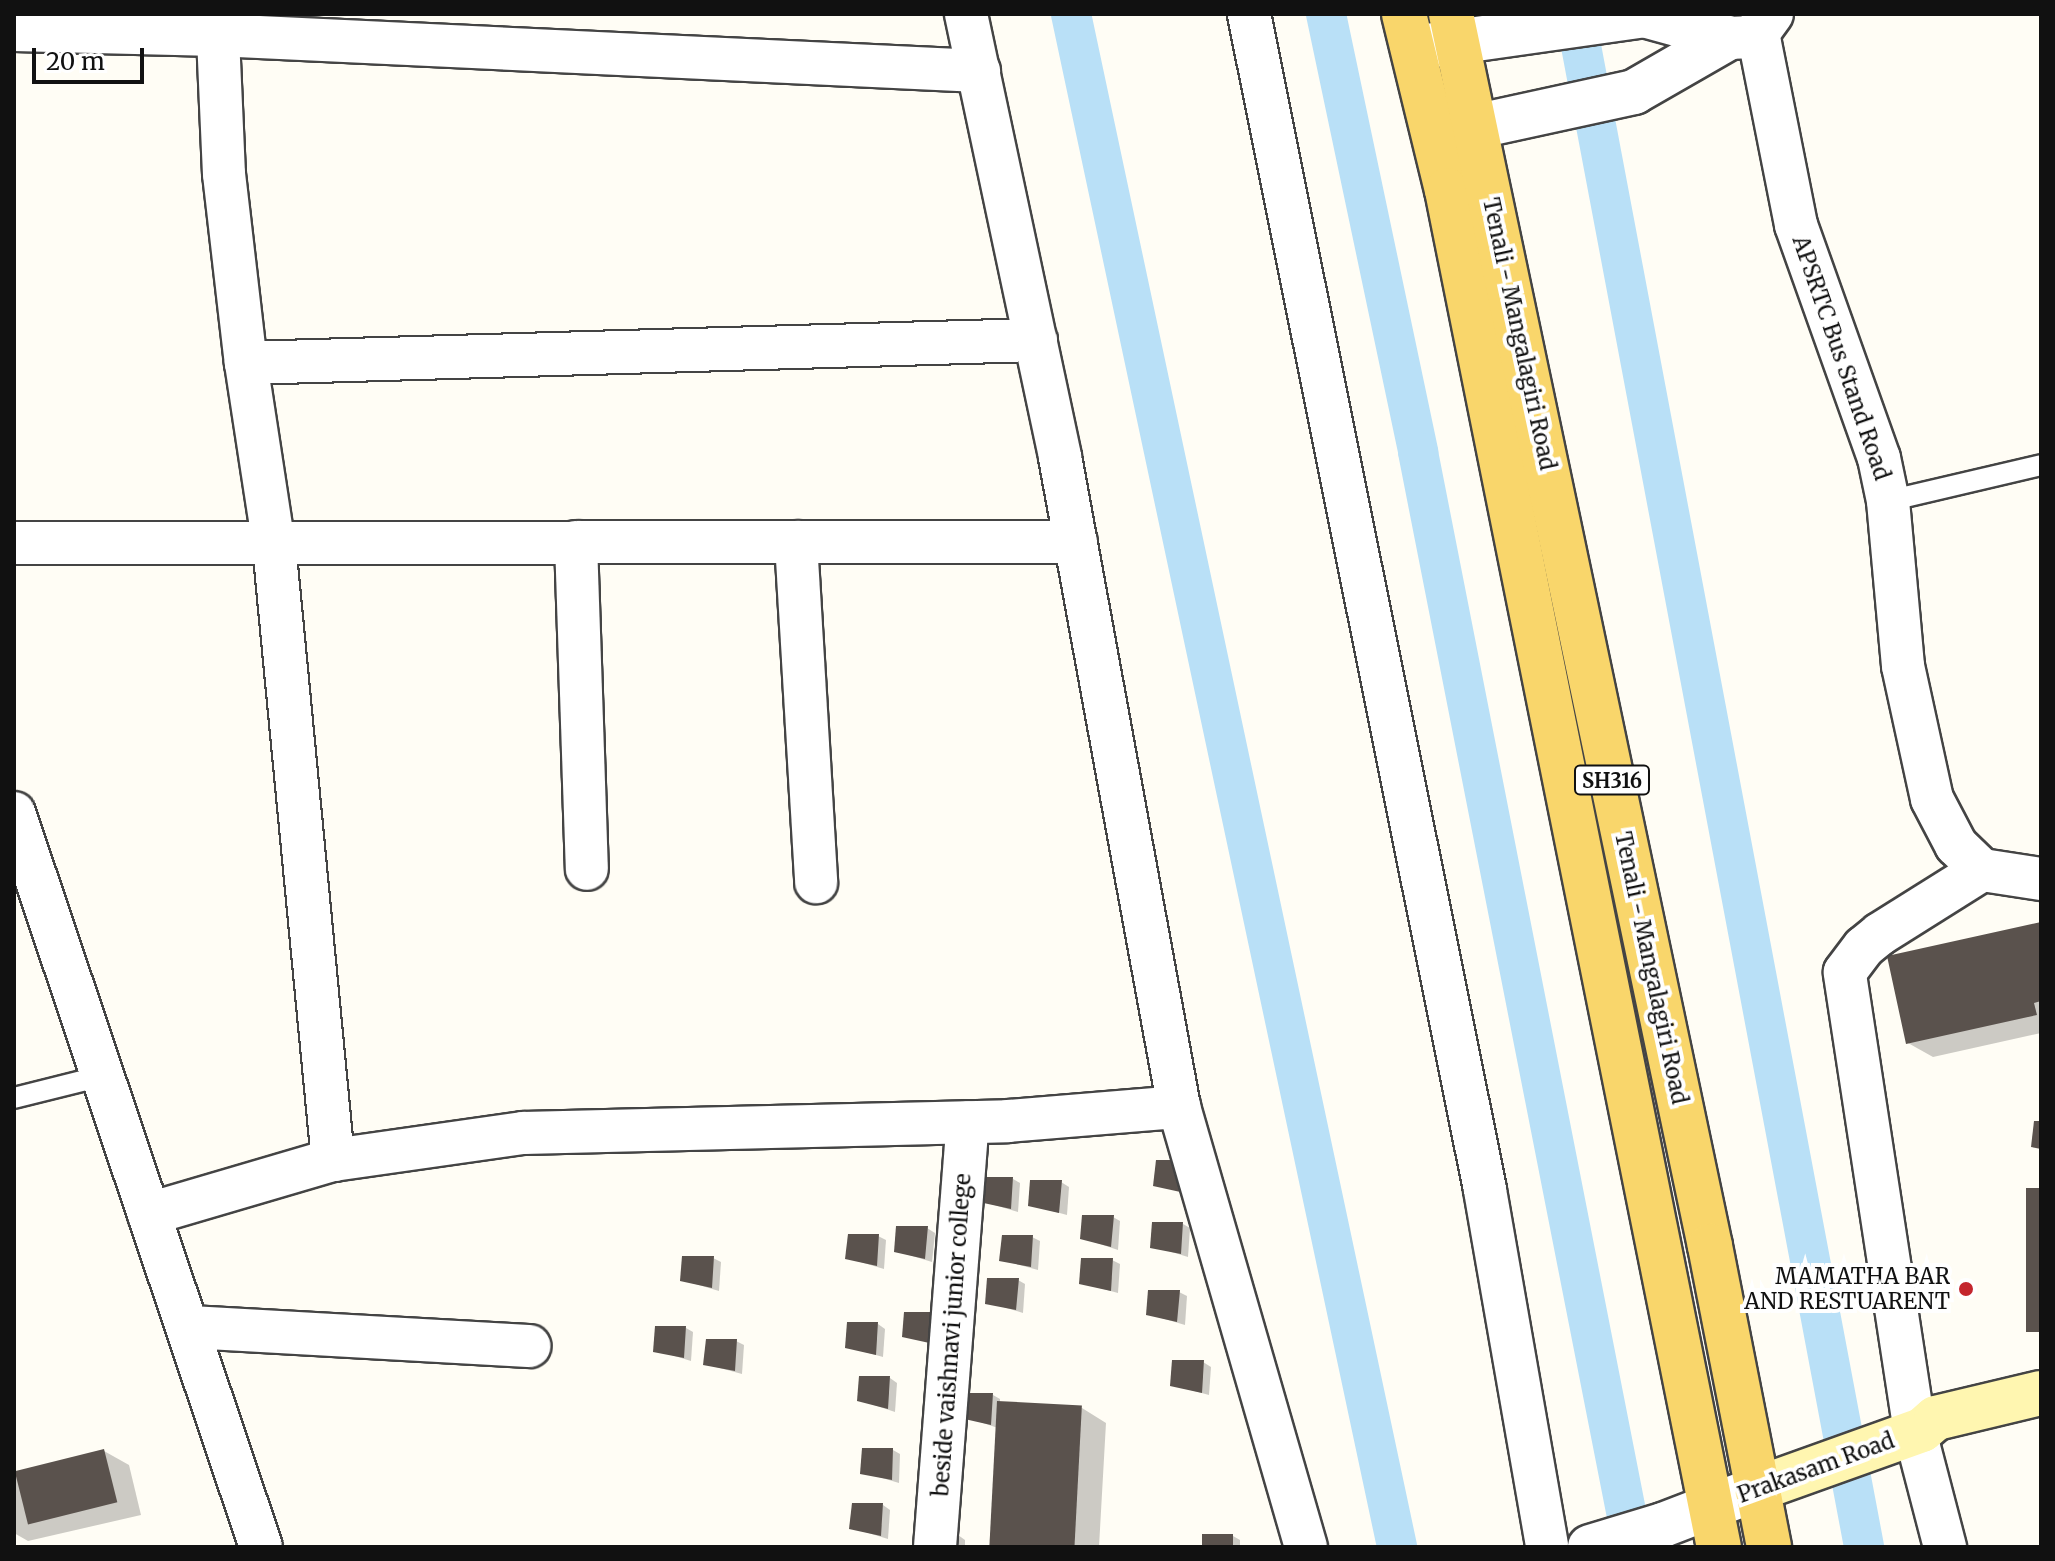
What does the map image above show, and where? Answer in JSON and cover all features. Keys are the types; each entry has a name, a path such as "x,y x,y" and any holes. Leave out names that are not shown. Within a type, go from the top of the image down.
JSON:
{"main road":[{"name":"Tenali - Mangalagiri Road","path":"1408,31 1450,205 1715,1526"},
{"name":"Tenali - Mangalagiri Road","path":"1462,33 1486,125 1710,1246 1763,1486 1769,1547"},
{"name":"Prakasam Road","path":"1763,1486 1908,1435 1936,1418 2041,1393"},
{"name":"Prakasam Road","path":"1908,1435 1943,1436 2041,1418"}],"street":[{"path":"966,14 1076,542 1179,1107 1306,1547"},
{"path":"1249,14 1482,1174 1547,1547"},
{"path":"1408,31 1462,33 1637,16 1751,30"},
{"path":"14,30 217,24 979,71"},
{"path":"217,24 224,174 246,363 274,545 333,1160"},
{"path":"1433,136 1634,92 1751,30"},
{"name":"APSRTC Bus Stand Road","path":"1751,30 1765,59 1775,127 1796,225 1879,458 1888,501 1903,666 1932,799 1969,857"},
{"path":"246,363 1036,340"},
{"path":"576,542 587,869"},
{"path":"796,542 816,882"},
{"path":"14,543 1076,542"},
{"path":"14,813 261,1547"},
{"path":"1945,1547 1908,1435 1845,972 1864,947 1969,857 2041,879"},
{"path":"149,1214 333,1160 523,1133 968,1122 1179,1107"},
{"name":"beside vaishnavi junior college","path":"935,1547 968,1122"},
{"path":"189,1327 529,1346"},
{"name":"Prakasam Road","path":"1596,1545 1663,1525 1715,1526 1763,1486"}],"lane":[{"path":"1888,501 2041,465"},
{"path":"14,1098 102,1076"}],"building":[{"path":"2041,922 2041,1001 2034,1003 2037,1015 1906,1044 1887,956"},
{"path":"2034,1121 2041,1121 2041,1149 2031,1147"},
{"path":"1156,1160 1187,1160 1185,1193 1153,1186"},
{"path":"981,1177 1013,1177 1011,1209 979,1202"},
{"path":"1030,1180 1062,1180 1059,1213 1028,1206"},
{"path":"2026,1188 2041,1188 2041,1332 2026,1332"},
{"path":"1082,1215 1114,1215 1111,1247 1080,1239"},
{"path":"1152,1222 1183,1222 1181,1254 1150,1248"},
{"path":"896,1226 928,1226 925,1259 894,1252"},
{"path":"848,1234 879,1234 877,1266 845,1259"},
{"path":"1002,1235 1033,1235 1031,1267 999,1261"},
{"path":"682,1256 714,1256 712,1288 680,1281"},
{"path":"1081,1258 1113,1258 1111,1291 1079,1284"},
{"path":"987,1278 1019,1278 1016,1310 985,1304"},
{"path":"1148,1290 1180,1290 1177,1322 1146,1315"},
{"path":"904,1312 936,1312 934,1344 902,1337"},
{"path":"847,1322 878,1322 876,1355 845,1348"},
{"path":"655,1326 686,1326 684,1358 653,1352"},
{"path":"706,1339 737,1339 735,1371 703,1365"},
{"path":"1172,1360 1204,1360 1202,1393 1170,1386"},
{"path":"859,1376 890,1376 888,1409 857,1401"},
{"path":"962,1393 993,1393 991,1425 960,1418"},
{"path":"997,1401 1082,1405 1074,1547 989,1547"},
{"path":"862,1448 893,1448 892,1480 860,1474"},
{"path":"104,1449 117,1502 28,1525 15,1471"},
{"path":"852,1503 883,1503 881,1536 849,1529"},
{"path":"1202,1534 1233,1534 1233,1547 1202,1547"}],"waterway":[{"path":"1071,14 1397,1547"},
{"path":"1326,14 1418,452 1633,1547"},
{"path":"1575,14 1864,1547"}],"place":[{"name":"MAMATHA BAR AND RESTUARENT","path":"1966,1289"}]}
